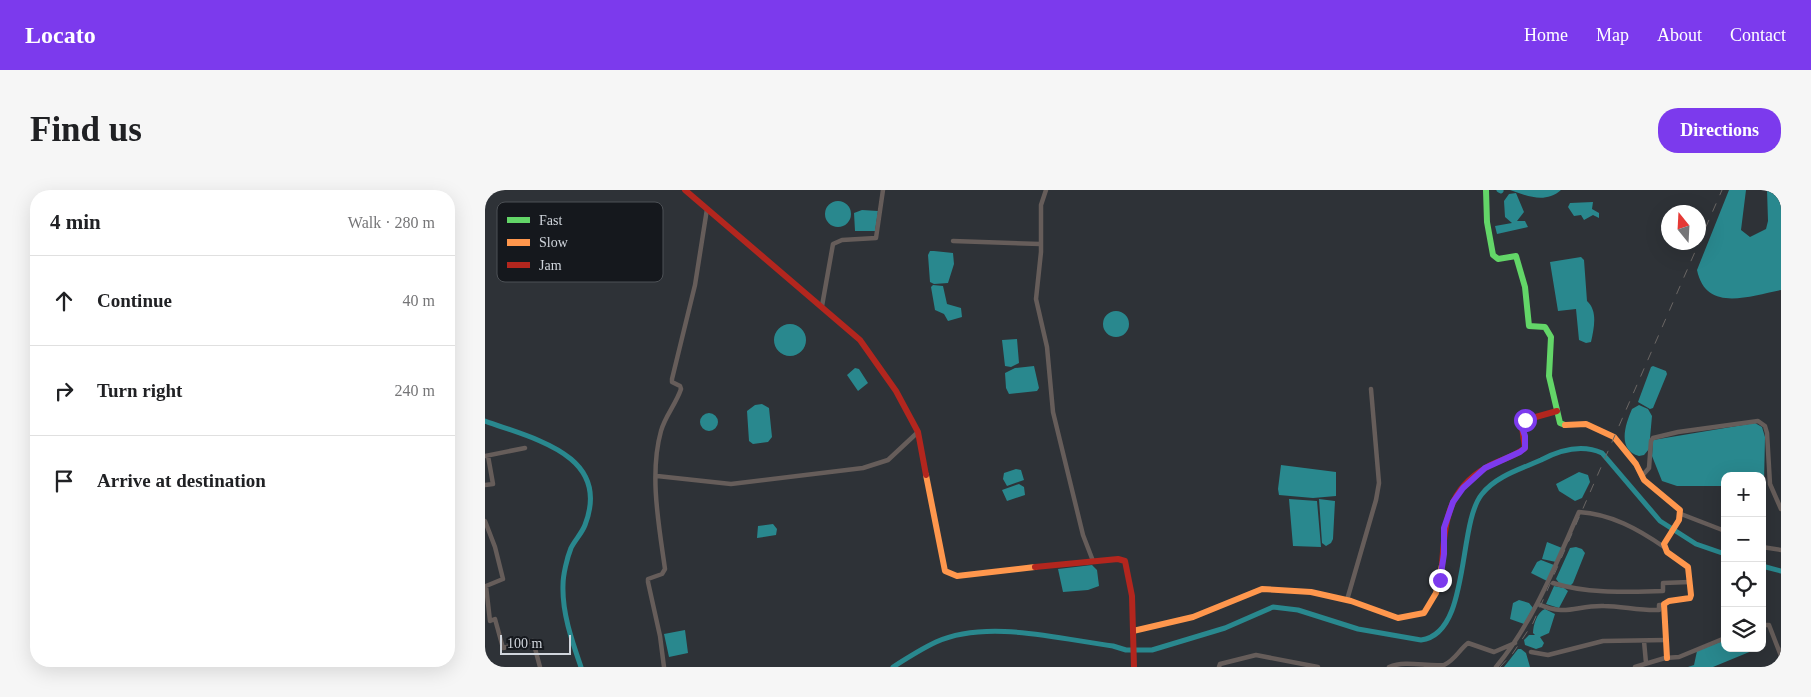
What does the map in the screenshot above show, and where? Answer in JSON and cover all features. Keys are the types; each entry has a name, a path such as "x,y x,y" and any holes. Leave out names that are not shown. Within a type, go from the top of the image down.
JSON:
{"street":[{"path":"685,190 860,340 896,391 918,432 945,571 957,576 1118,559 1127,564 1135,667"},
{"path":"822,306 833,244 842,240 876,238 883,190"},
{"path":"1046,190 1041,205 1041,244 1035,299 1047,347 1053,412 1083,535 1093,561"},
{"path":"1486,190 1487,222 1493,255 1498,259 1516,256 1525,287 1528,323 1531,327 1547,328 1550,333 1549,378 1562,425 1586,424 1613,437 1625,450 1644,480 1680,510 1680,517 1664,546"},
{"path":"664,667 660,636 648,582 648,579 661,574 665,569 657,476 660,432 681,389 680,386 672,382 672,379 695,285 707,209"},
{"path":"953,241 1041,244"},
{"path":"1347,600 1376,500 1379,483 1371,389"},
{"path":"1133,633 1176,623 1262,589 1303,591 1347,600 1397,618 1424,613 1437,592 1444,554 1444,528 1453,502 1463,488 1485,468 1525,448 1525,436 1522,427 1525,420 1557,411"},
{"path":"1642,476 1649,468 1651,441 1653,438 1685,431 1758,421 1765,426 1767,433 1770,484 1781,509"},
{"path":"657,476 731,484 863,468 888,460 918,432"},
{"path":"485,485 493,484 487,456 525,448"},
{"path":"1496,667 1516,643 1538,604 1579,512 1598,514 1633,526 1664,546 1678,562 1688,567 1690,582 1689,598 1659,605 1659,610 1643,611 1605,606 1567,611 1538,604"},
{"path":"1680,517 1721,530"},
{"path":"485,521 495,547 503,579 486,586 490,621 495,619 503,648 533,641 540,667"},
{"path":"1766,548 1781,550"},
{"path":"1553,583 1570,588 1602,591 1663,591 1663,583 1690,582"},
{"path":"1664,605 1667,658"},
{"path":"1766,624 1769,624 1781,656"},
{"path":"1635,667 1684,655 1695,648 1721,639"},
{"path":"1531,652 1548,655 1603,641 1666,640"},
{"path":"1645,641 1646,663"},
{"path":"1389,667 1397,665 1442,666 1458,655 1468,643 1494,652 1516,643"},
{"path":"1219,667 1220,664 1255,655 1318,667"}],"water":[{"path":"1510,190 1561,190 1549,197 1542,198"},
{"path":"1729,190 1746,190 1741,230 1750,237 1766,229 1768,221 1767,190 1781,190 1781,290 1743,298 1719,297 1709,292 1702,283 1697,270"},
{"path":"1516,193 1524,212 1517,221 1525,221 1528,227 1497,234 1495,226 1512,223 1505,217 1504,201 1509,194"},
{"path":"838,201 847,205 851,214 847,223 838,227 829,223 825,214 829,205"},
{"path":"1593,202 1592,209 1599,213 1599,218 1593,215 1584,220 1581,215 1574,216 1568,207 1570,203"},
{"path":"862,210 878,211 875,231 855,231 854,213"},
{"path":"930,251 953,253 954,264 948,283 934,284 930,282 928,255"},
{"path":"1581,257 1584,260 1587,301 1594,315 1591,342 1586,343 1579,340 1576,309 1558,311 1550,262"},
{"path":"933,285 943,286 947,304 961,308 962,317 948,321 944,314 935,310 931,287"},
{"path":"1116,311 1125,315 1129,324 1125,333 1116,337 1107,333 1103,324 1107,315"},
{"path":"790,324 796,325 801,329 805,334 805,346 801,351 796,355 790,356 784,355 779,351 775,346 774,340 775,334 779,329 784,325"},
{"path":"1017,339 1019,363 1011,367 1005,366 1002,340"},
{"path":"1034,366 1039,388 1037,391 1009,394 1006,388 1005,373 1015,368"},
{"path":"1653,366 1666,371 1667,374 1653,408 1650,409 1638,402"},
{"path":"855,368 859,369 868,383 858,391 847,375"},
{"path":"762,404 769,408 772,437 768,442 753,444 749,441 747,411 755,405"},
{"path":"1639,405 1648,409 1652,416 1649,449 1644,455 1639,456 1632,453 1625,443 1625,429 1632,409"},
{"path":"705,413 713,413 718,418 716,429 705,431 700,426 700,418"},
{"path":"1755,423 1762,427 1765,437 1764,472 1721,472 1721,486 1677,486 1662,481 1652,456 1653,440"},
{"path":"1281,465 1336,472 1336,496 1313,498 1279,495"},
{"path":"1016,469 1021,470 1024,480 1007,486 1003,479 1004,473"},
{"path":"1579,472 1588,475 1590,482 1582,498 1575,501 1559,491 1556,484"},
{"path":"1019,484 1024,487 1025,495 1007,501 1002,490"},
{"path":"1289,499 1317,501 1321,547 1293,546"},
{"path":"1319,499 1335,501 1333,539 1326,546 1322,543"},
{"path":"773,524 777,529 776,535 757,538 758,526"},
{"path":"1547,542 1562,548 1556,562 1542,559"},
{"path":"1570,548 1582,549 1585,553 1573,583 1570,586 1560,584 1556,579"},
{"path":"1541,560 1554,565 1547,581 1531,573 1537,562"},
{"path":"1092,565 1097,570 1099,586 1088,590 1063,592 1058,569"},
{"path":"1554,586 1568,591 1559,608 1546,604"},
{"path":"1519,600 1529,603 1533,608 1524,624 1510,619 1513,603"},
{"path":"1545,609 1555,614 1549,633 1540,637 1544,643 1542,647 1536,649 1525,645 1524,640 1529,635 1535,635 1533,630 1536,619"},
{"path":"685,630 688,653 669,657 664,634"},
{"path":"1721,642 1721,652 1749,652 1713,667 1688,667 1694,665 1697,651"},
{"path":"1518,649 1526,653 1530,667 1504,667"}],"waterway":[{"path":"485,421 545,443 578,466 588,482 590,501 585,525 570,552 564,572 563,585 566,616 581,667"},
{"path":"893,667 936,642 956,635 978,632 1023,633 1113,646 1126,650 1152,650 1225,628 1273,607 1298,610 1358,629 1421,640 1437,633 1448,619 1456,599 1474,509 1482,494 1494,482 1509,474 1556,453 1571,449 1587,449 1602,453 1660,521 1696,544 1721,553"},
{"path":"1766,567 1781,571"}],"railway":[{"path":"1500,667 1513,653 1533,623 1722,190"}],"traffic: fast":[{"path":"1486,190 1487,222 1493,255 1498,259 1516,256 1525,287 1529,326 1545,327 1551,337 1549,376 1560,423 1565,425"}],"traffic: slow":[{"path":"1565,425 1586,424 1614,437 1636,464 1644,480 1680,510 1679,520 1664,544 1667,552 1688,567 1691,595 1690,598 1669,601 1664,604 1667,658"},
{"path":"926,475 945,571 957,576 1035,567"},
{"path":"1133,631 1193,617 1262,589 1311,592 1351,601 1398,618 1424,613 1436,593 1442,565"}],"traffic: jam":[{"path":"685,190 860,340 896,391 918,432 926,475"},
{"path":"1442,565 1450,509 1463,486 1473,476 1487,467 1525,448 1522,427 1525,420 1557,411"},
{"path":"1035,567 1118,559 1125,561 1132,596 1134,667"}],"route":[{"path":"1440,580 1444,554 1444,528 1453,502 1473,477 1485,468 1511,457 1525,448 1525,436 1522,427 1525,420"}]}
